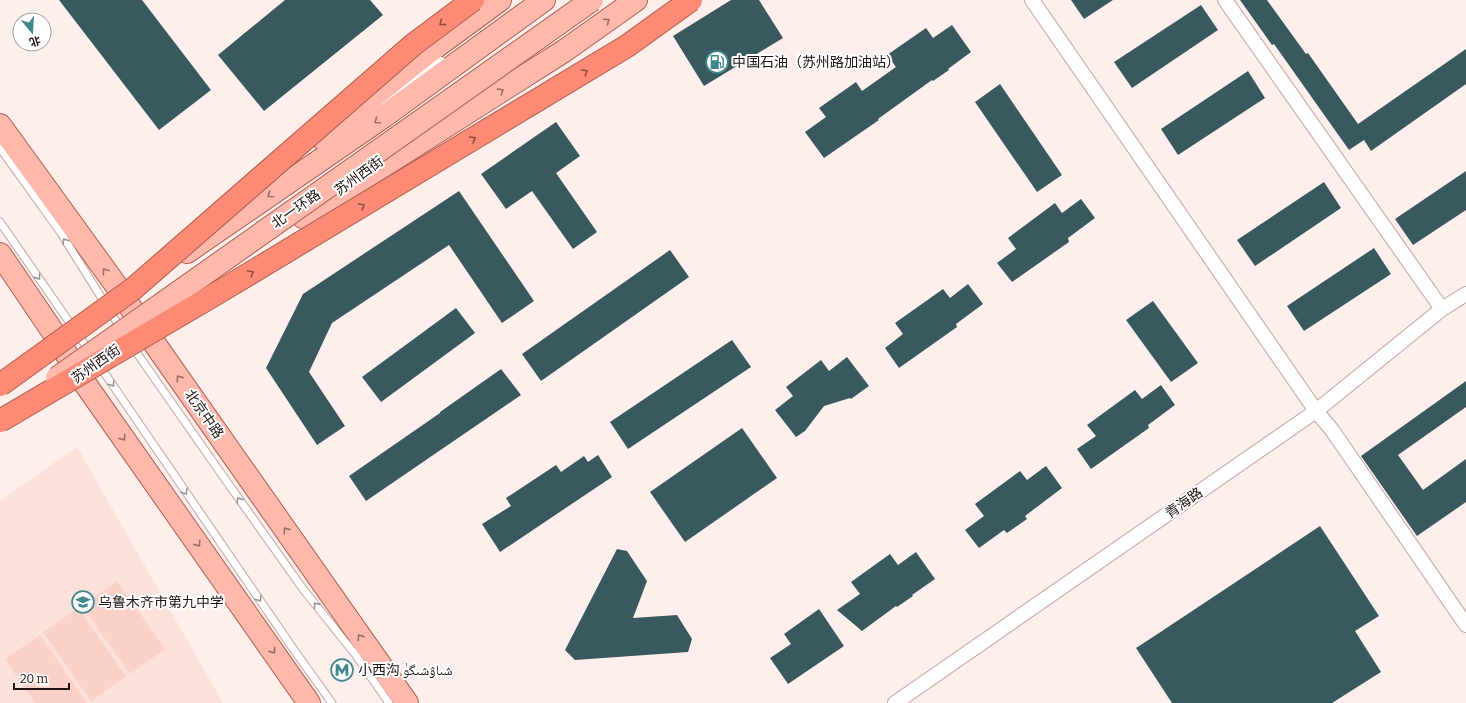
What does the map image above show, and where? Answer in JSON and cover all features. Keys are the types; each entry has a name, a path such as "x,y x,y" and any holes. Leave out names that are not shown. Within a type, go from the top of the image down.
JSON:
{"highway":[{"path":"118,292 414,44 473,0"},
{"path":"0,421 219,292 627,46 691,0"},
{"name":"北一环路","path":"0,384 118,292"}],"main road":[{"path":"0,372 118,292 322,138 425,55 500,0"},
{"path":"322,138 474,43 534,0"},
{"name":"北一环路","path":"118,292 383,117 544,0"},
{"name":"北一环路","path":"0,418 592,0"},
{"name":"苏州西街","path":"0,432 303,217 599,0"},
{"path":"303,217 564,51 636,0"},
{"name":"北京中路","path":"0,125 118,292 137,335 407,703"},
{"path":"0,254 63,329 79,375 309,703"}],"street":[{"path":"1032,0 1466,625"},
{"path":"1225,0 1442,309"},
{"name":"青海路","path":"895,703 1316,411 1442,309 1466,294"}],"lane":[{"path":"0,148 61,233 118,292"},
{"path":"0,222 63,329 97,363 332,703"},
{"path":"137,335 220,472 303,589 355,654 389,703"}],"shaded area":[{"name":"乌鲁木齐市第九中学","path":"77,447 223,703 0,703 0,501"},
{"path":"117,581 165,649 130,674 82,606"},
{"path":"78,608 126,676 91,701 43,632"},
{"path":"40,635 87,703 35,703 5,659"}],"building":[{"path":"59,0 142,0 211,90 159,130"},
{"path":"285,0 370,0 383,15 264,111 218,55"},
{"name":"中国石油（苏州路加油站）","path":"731,0 759,0 783,38 704,86 673,36"},
{"path":"1071,0 1113,0 1084,19"},
{"path":"1240,0 1267,0 1306,54 1308,53 1358,124 1466,49 1466,84 1371,151 1364,140 1349,150 1274,44 1272,45"},
{"path":"1201,5 1218,30 1132,88 1114,62"},
{"path":"952,25 971,52 948,69 949,70 933,81 932,80 878,119 879,120 824,158 805,132 826,117 819,108 856,82 862,91 896,67 887,55 926,28 933,38"},
{"path":"1248,71 1265,98 1178,155 1161,129"},
{"path":"1000,84 1062,175 1037,192 975,102"},
{"path":"556,122 580,156 556,173 597,232 573,249 532,191 506,209 481,174"},
{"path":"1466,171 1466,210 1413,245 1395,219"},
{"path":"1324,182 1341,208 1255,266 1237,240"},
{"path":"459,191 534,301 502,323 449,245 332,323 309,372 345,426 317,445 266,368 303,294"},
{"path":"1081,199 1095,218 1068,238 1069,242 1012,282 997,263 1016,249 1008,238 1055,203 1062,213"},
{"path":"1374,248 1391,274 1304,331 1287,306"},
{"path":"670,250 689,277 541,381 522,354"},
{"path":"968,284 983,304 956,324 957,327 899,368 885,348 903,334 895,323 943,289 950,298"},
{"path":"1153,301 1198,363 1171,382 1126,320"},
{"path":"456,308 475,333 381,402 362,377"},
{"path":"732,340 751,367 628,449 610,422"},
{"path":"847,357 869,386 851,399 850,398 824,406 805,431 796,437 775,410 793,396 786,387 821,360 829,371"},
{"path":"501,369 521,395 366,501 349,476"},
{"path":"1466,381 1466,407 1398,455 1423,490 1466,459 1466,502 1417,536 1361,456"},
{"path":"1161,385 1175,405 1148,425 1149,428 1091,469 1077,449 1096,436 1087,425 1135,390 1142,399"},
{"path":"742,428 777,478 685,542 650,492"},
{"path":"598,455 612,477 500,552 482,524 511,506 506,498 556,465 561,472 584,456 588,462"},
{"path":"1046,466 1062,488 1025,516 1027,519 1007,533 1004,530 979,548 965,530 984,516 975,504 1020,471 1027,480"},
{"path":"1320,526 1379,616 1355,631 1381,672 1332,703 1172,703 1136,648"},
{"path":"617,549 627,551 647,581 633,618 677,615 692,639 688,652 575,660 565,650"},
{"path":"916,552 935,579 912,595 913,596 897,607 896,606 862,631 837,610 860,594 851,582 890,554 898,565"},
{"path":"819,609 844,646 788,684 770,658 791,644 784,634"}],"place":[{"name":"中国石油（苏州路加油站）","path":"717,62"},
{"name":"乌鲁木齐市第九中学","path":"83,602"},
{"name":"小西沟 شىاۋشىگۈ","path":"342,670"}]}
